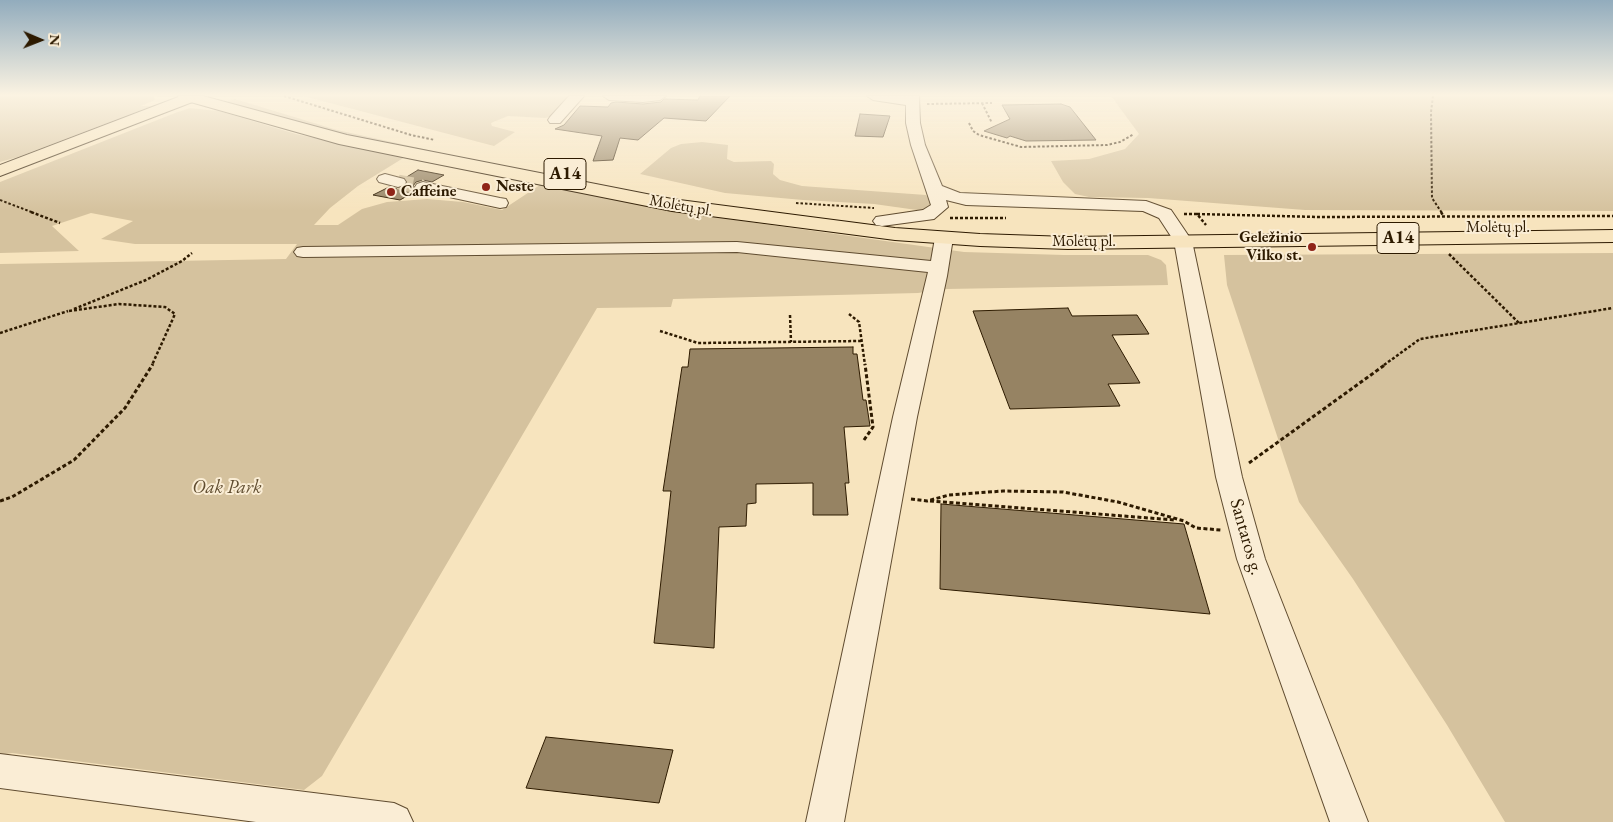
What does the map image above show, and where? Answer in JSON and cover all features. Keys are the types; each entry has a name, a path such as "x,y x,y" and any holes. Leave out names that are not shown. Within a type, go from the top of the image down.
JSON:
{"main road":[{"path":"0,171 94,134"},
{"name":"Molėtų pl.","path":"325,134 672,205 769,219 944,238 1068,243 1302,226 1481,229 1613,227"},
{"name":"Molėtų pl.","path":"387,134 474,156 679,196 748,207 879,214 1006,228 1178,234 1613,236"}],"street":[{"path":"879,214 928,215 940,208 935,189 918,146 916,134"},
{"path":"423,187 500,203"},
{"path":"935,189 966,200 1137,205 1162,212 1178,234"},
{"name":"Santaros g.","path":"1178,234 1229,477 1251,559 1349,822"},
{"path":"824,822 889,496 944,238"},
{"path":"303,252 737,247 938,268"},
{"path":"0,771 394,822"}],"path":[{"path":"412,134 440,141"},
{"path":"978,134 1021,147 1107,145 1120,142 1133,134"},
{"path":"1431,134 1432,198 1444,217"},
{"path":"0,200 60,223"},
{"path":"790,203 842,204 879,214"},
{"path":"1197,214 1444,217 1613,216"},
{"path":"928,215 968,220 1010,218"},
{"path":"1445,250 1519,323"},
{"path":"0,333 20,325 69,311 146,280 182,261 192,253"},
{"path":"0,501 12,497 74,460 124,408 149,372 175,314 165,307 119,304 69,311"},
{"path":"1229,477 1420,339 1613,308"},
{"path":"849,314 859,322 873,427 864,440"},
{"path":"790,315 791,342"},
{"path":"660,331 698,343 861,341"},
{"path":"927,501 948,495 1002,491 1063,492 1118,502 1184,521 1196,528 1244,533"},
{"path":"889,496 927,501 1184,521"}],"green space":[{"path":"0,134 77,134 18,157 0,162"},
{"name":"Oak Park","path":"121,134 298,134 405,157 358,186 330,208 314,225 338,225 362,209 387,202 427,199 463,202 502,210 540,185 707,216 964,252 1148,255 1161,260 1166,265 1168,285 947,289 918,293 673,299 671,307 597,308 322,776 304,790 12,753 0,755 0,264 286,259 297,244 135,244 101,239 133,221 91,213 52,226 79,251 0,253 0,182"},
{"path":"347,134 357,134 456,156"},
{"path":"450,134 511,134 494,146"},
{"path":"1139,134 1613,134 1613,211 1305,210 1148,198 1089,197 1075,194 1063,182 1051,161 1089,159 1125,149"},
{"path":"702,142 728,145 727,159 734,162 771,161 774,164 773,174 780,180 802,186 926,195 932,204 929,209 924,211 874,204 725,193 640,174 671,148 681,144"},
{"path":"1613,253 1613,822 1505,822 1447,725 1353,579 1299,502 1227,285 1224,255"}],"building":[{"path":"591,134 645,134 638,140 620,138 613,160 593,161 602,136"},
{"path":"855,134 884,134 883,137 855,136"},
{"path":"995,134 1092,134 1096,140 1026,141 1010,136 1007,138"},
{"path":"418,170 444,175 432,182 423,180 416,182 413,186 416,191 400,200 373,195 389,187 398,189 405,187 408,183 405,178"},
{"path":"1068,308 1072,316 1137,315 1149,334 1112,335 1140,383 1108,384 1120,406 1010,409 973,311"},
{"path":"853,347 853,354 857,354 863,400 866,400 870,426 844,427 849,483 845,483 848,515 813,515 813,483 756,484 756,503 747,504 746,526 719,527 714,648 654,643 671,491 663,491 682,367 688,367 690,349"},
{"path":"941,504 1184,524 1210,614 940,589"},
{"path":"546,737 673,750 659,803 526,788"}],"tunnel":[{"path":"398,182 423,187"}],"place":[{"name":"Neste","path":"486,187"},
{"name":"Caffeine","path":"391,192"},
{"name":"Geležinio Vilko st.","path":"1312,247"}]}
